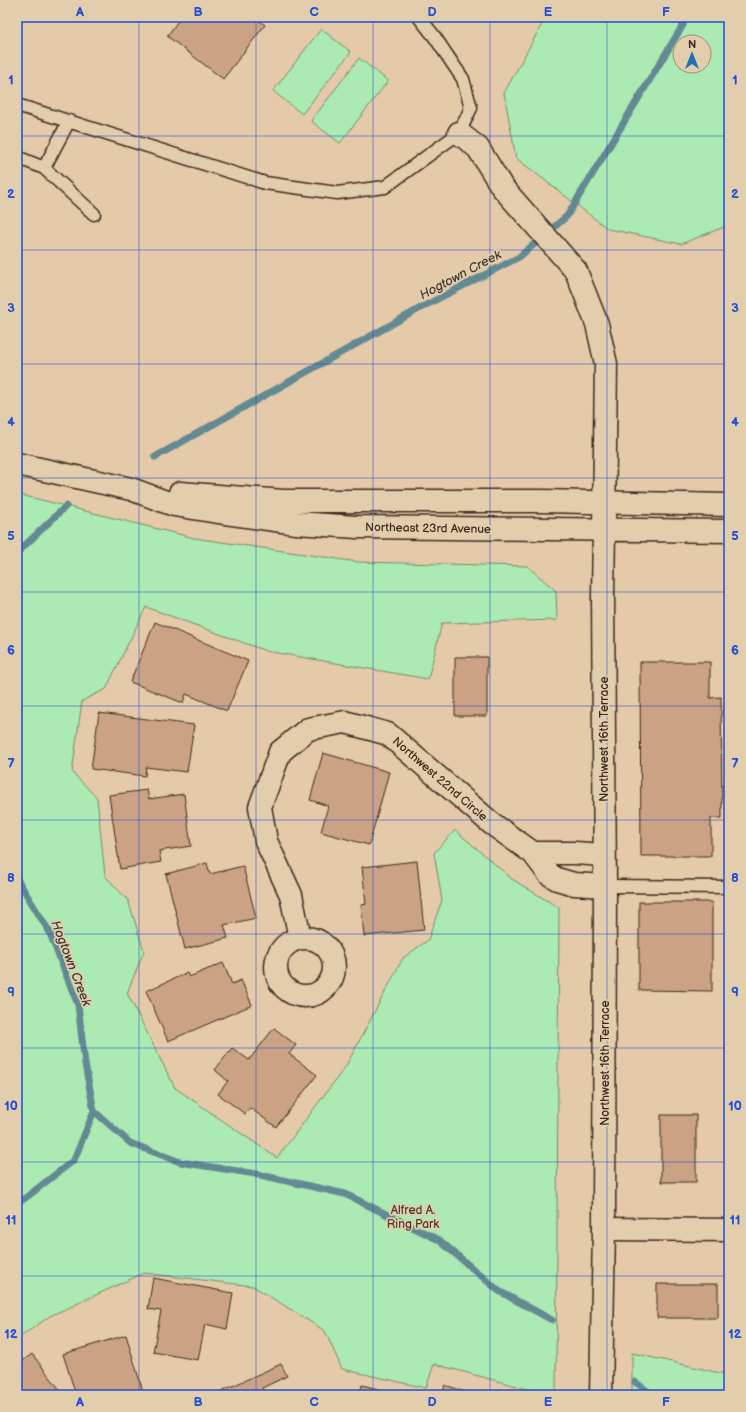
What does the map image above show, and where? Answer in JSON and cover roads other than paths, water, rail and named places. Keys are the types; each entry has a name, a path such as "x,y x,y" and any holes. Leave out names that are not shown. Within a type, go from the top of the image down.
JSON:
{"street":[{"name":"Northwest 16th Terrace","path":"459,133 478,148 502,187 576,270 597,324 606,364 604,529 604,1229 601,1395"},
{"name":"Northeast 23rd Avenue","path":"17,464 131,489 284,501 605,502 729,505"},
{"name":"Northeast 23rd Avenue","path":"131,489 174,505 296,523 365,527 729,531"},
{"name":"Northwest 22nd Circle","path":"300,938 291,896 266,841 260,807 280,752 308,729 346,722 388,734 491,823 533,853 549,874 557,879 574,884 605,886"},
{"path":"533,853 604,855"},
{"path":"604,1229 729,1230"}],"lane":[{"path":"17,105 265,183 337,193 385,187 459,133 471,108 463,79 434,36 419,17"},
{"path":"44,168 69,121"},
{"path":"17,157 44,168 94,214"},
{"path":"605,886 729,887"}],"waterway":[{"name":"Hogtown Creek","path":"155,457 426,305 519,257 567,216 683,25 684,17"},
{"name":"Hogtown Creek","path":"17,553 66,506"},
{"name":"Hogtown Creek","path":"17,879 49,931 78,1005 85,1064 94,1111"},
{"path":"94,1111 130,1143 180,1162 256,1174 345,1194 439,1240 499,1291 552,1320"},
{"path":"17,1201 24,1199 74,1160 94,1111"},
{"path":"635,1382 653,1395"}],"park label":[{"name":"Alfred A. Ring Park","path":"413,1217"}]}
